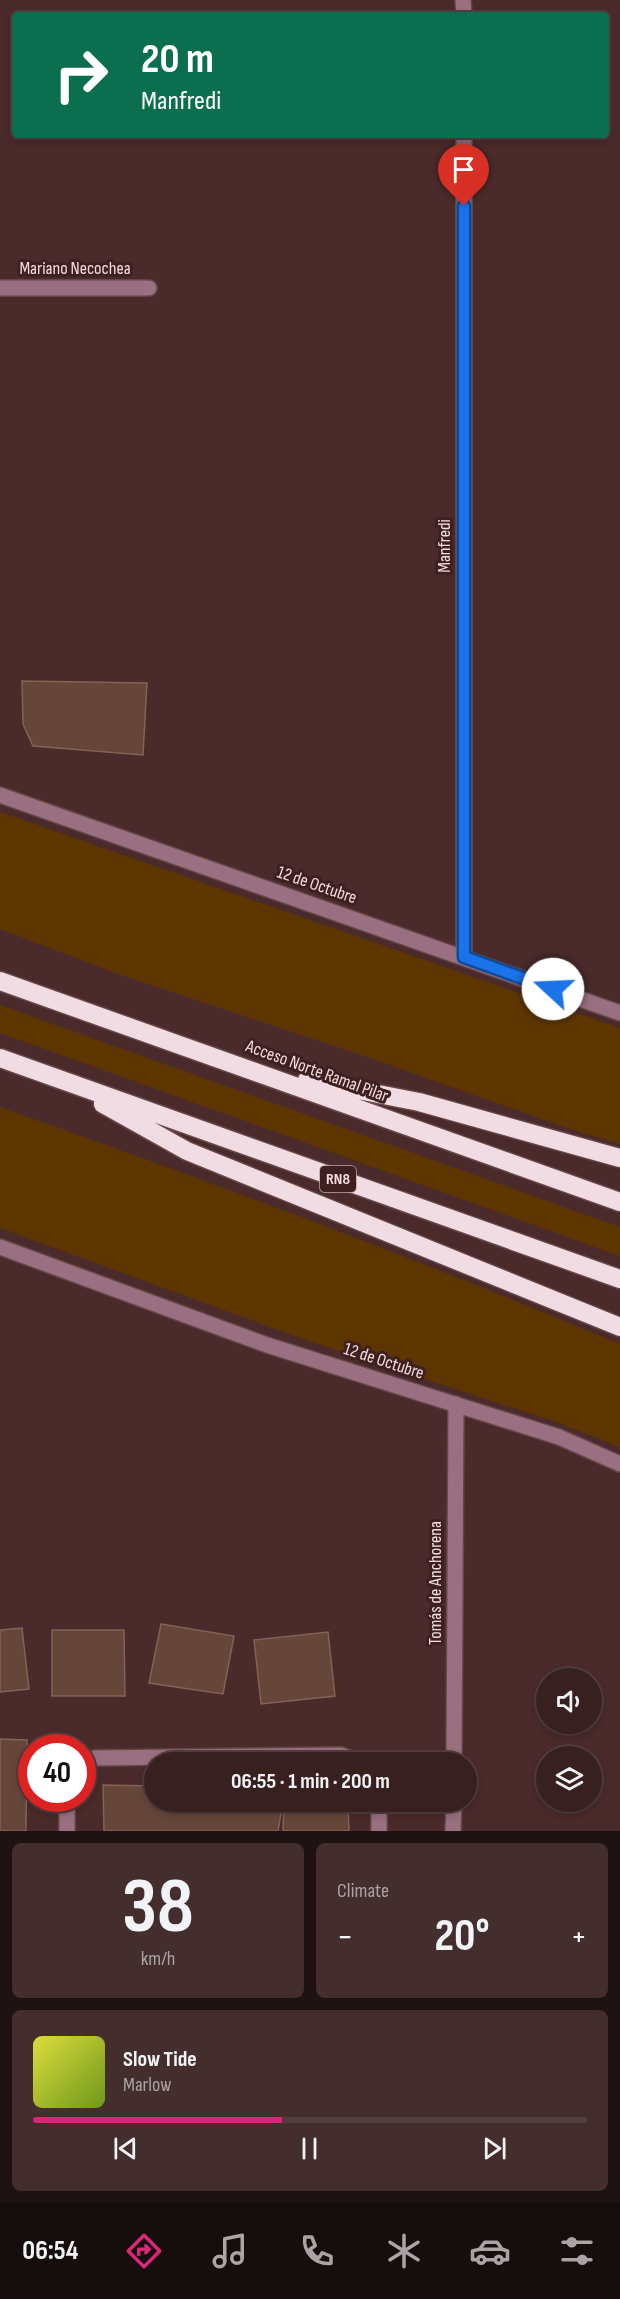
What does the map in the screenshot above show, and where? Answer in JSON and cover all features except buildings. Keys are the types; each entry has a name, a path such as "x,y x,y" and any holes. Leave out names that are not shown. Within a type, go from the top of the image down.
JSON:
{"highway":[{"name":"Acceso Norte Ramal Pilar","path":"0,981 620,1202"},
{"name":"RN8","path":"0,1058 620,1279"},
{"path":"249,1069 419,1102 620,1158"},
{"path":"56,1079 187,1151 620,1327"}],"street":[{"name":"Manfredi","path":"464,138 464,957"},
{"name":"Mariano Necochea","path":"0,288 149,288"},
{"name":"12 de Octubre","path":"0,795 620,1013"},
{"name":"12 de Octubre","path":"0,1248 267,1344 559,1437 620,1464"},
{"name":"Tomás de Anchorena","path":"454,1752 456,1404"},
{"path":"96,1758 144,1757"},
{"path":"67,1812 67,1831"},
{"path":"379,1812 379,1831"},
{"path":"453,1831 454,1812"}],"shaded area":[{"path":"0,812 620,1028 620,1144 573,1130 344,1049 118,974 0,929"},
{"path":"0,1005 620,1227 620,1256 0,1033"},
{"path":"0,1107 312,1221 620,1344 620,1447 556,1422 300,1338 0,1228"}],"route":[{"path":"464,206 464,957 553,989"}]}
